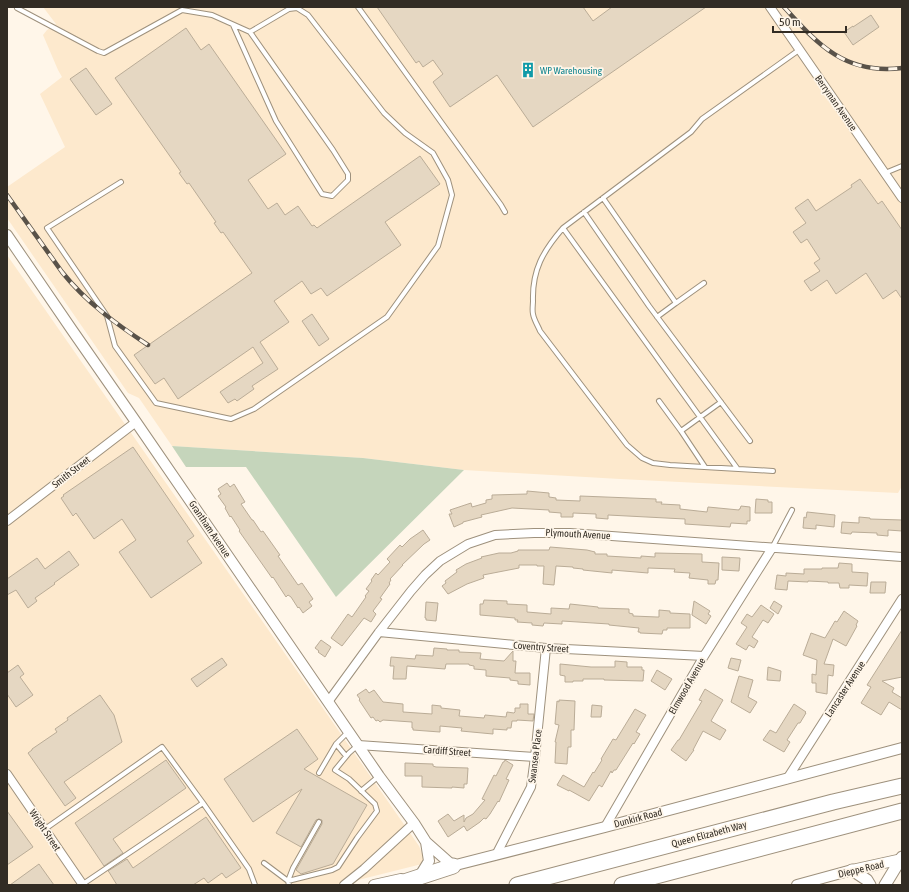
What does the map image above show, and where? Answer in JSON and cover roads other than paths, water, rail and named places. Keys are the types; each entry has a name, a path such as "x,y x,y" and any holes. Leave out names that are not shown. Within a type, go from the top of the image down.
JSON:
{"highway":[{"name":"Queen Elizabeth Way","path":"518,885 826,804 902,786"},
{"path":"622,885 895,813"},
{"path":"395,885 453,866"}],"main road":[{"path":"885,885 901,859"},
{"path":"852,870 867,880 870,885"}],"street":[{"name":"Berryman Avenue","path":"770,7 902,198"},
{"name":"Grantham Avenue","path":"7,235 379,776 414,822 426,842 453,866"},
{"name":"Smith Street","path":"7,521 136,422"},
{"name":"Plymouth Avenue","path":"328,702 379,632 425,575 440,561 468,544 495,534 570,533 902,557"},
{"name":"Elmwood Avenue","path":"605,827 704,656 772,548"},
{"name":"Lancaster Avenue","path":"787,779 902,599"},
{"name":"Coventry Street","path":"379,632 546,648 704,656"},
{"name":"Swansea Place","path":"496,855 531,787 546,648"},
{"name":"Cardiff Street","path":"358,746 535,757"},
{"name":"Dunkirk Road","path":"453,866 902,748"},
{"name":"Wright Street","path":"7,774 83,885"},
{"path":"344,885 364,869 414,822"},
{"name":"Grantham Avenue","path":"417,877 430,861 426,842"},
{"name":"Dieppe Road","path":"797,885 852,870 901,859"},
{"path":"374,885 417,877"}],"lane":[{"path":"358,7 505,212"},
{"path":"17,8 104,53 182,10 212,15 250,32 333,150 348,174 348,180 332,196 322,194 276,122 233,25"},
{"path":"122,182 47,228 107,316 115,346 156,403 231,419 254,409 387,317 438,246 452,195 448,180 433,153 405,133 384,113 308,15 298,8 289,9 250,32"},
{"path":"773,470 653,463 642,458 627,446 540,331 533,313 532,292 537,269 545,251 563,228 691,132 702,119 799,50"},
{"path":"884,173 902,166"},
{"path":"603,198 676,303"},
{"path":"584,212 657,317 750,441"},
{"path":"563,228 737,468"},
{"path":"657,317 704,283"},
{"path":"659,401 705,467"},
{"path":"681,431 721,402"},
{"path":"772,548 792,510"},
{"path":"319,773 336,744 349,731"},
{"path":"336,744 346,756"},
{"path":"288,883 338,867 377,811 375,804 349,780 335,770 349,752 358,746"},
{"path":"45,829 162,747 249,869 255,885"},
{"path":"361,791 379,776"},
{"path":"83,885 203,803"},
{"path":"288,883 293,868 319,822"},
{"path":"264,863 288,883"}],"railway":[{"path":"784,7 809,34 822,45 849,62 865,67 882,69 902,68"},
{"path":"7,195 71,283 102,312 148,345"}],"place":[{"name":"WP Warehousing","path":"528,70"}]}
